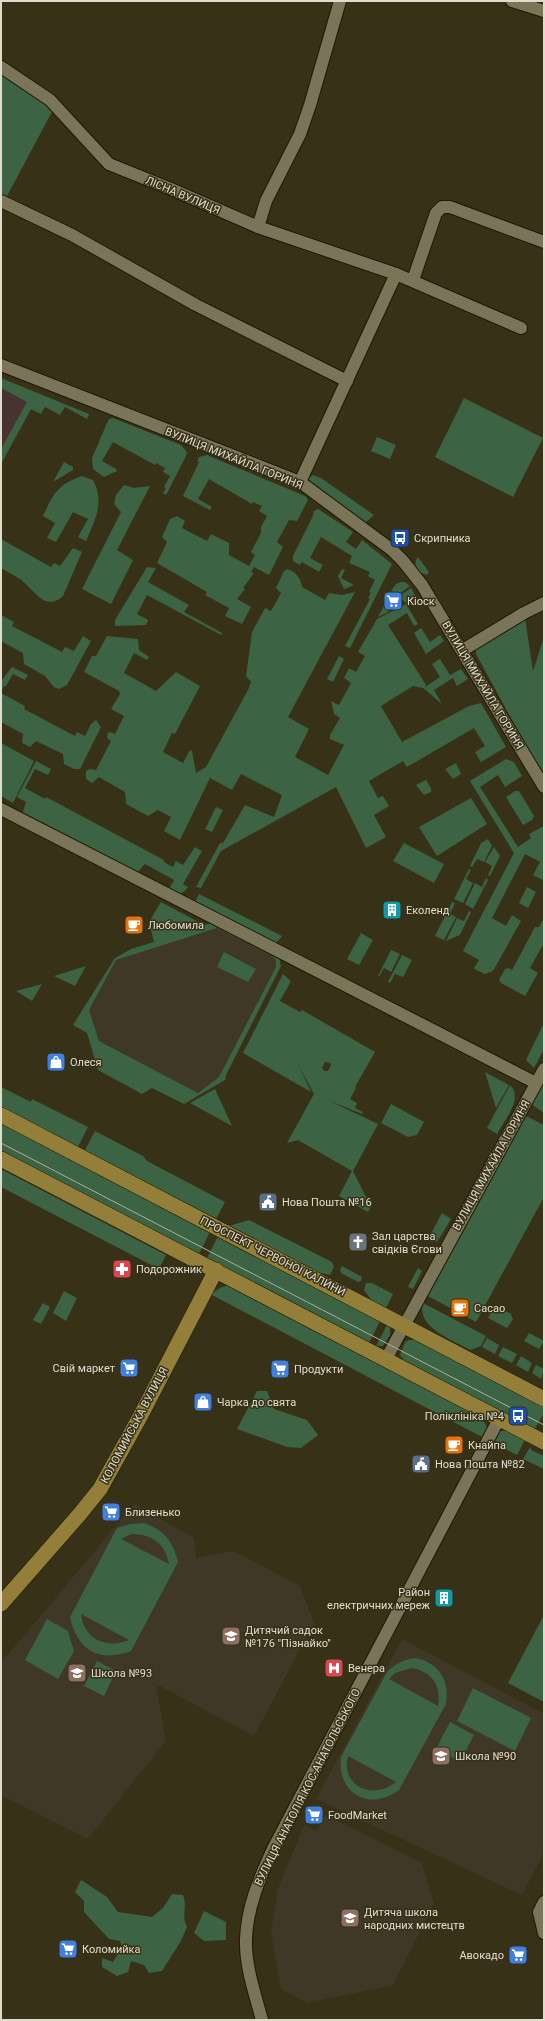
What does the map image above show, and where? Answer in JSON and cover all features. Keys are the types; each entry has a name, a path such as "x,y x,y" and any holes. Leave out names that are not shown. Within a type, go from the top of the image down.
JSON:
{"main road":[{"name":"ПРОСПЕКТ ЧЕРВОНОЇ КАЛИНИ","path":"1,1115 544,1398"},
{"path":"1,1159 544,1442"},
{"name":"КОЛОМИЙСЬКА ВУЛИЦЯ","path":"1,1604 100,1489 141,1415 216,1270"}],"street":[{"path":"258,227 266,201 300,134 310,106 340,1"},
{"path":"512,1 544,11"},
{"name":"ЛІСНА ВУЛИЦЯ","path":"1,67 50,100 108,164 171,189 258,227 413,280 521,328"},
{"path":"1,201 72,236 196,305 347,381"},
{"path":"413,280 436,213 442,208 450,207 544,242"},
{"path":"302,479 396,274"},
{"name":"ВУЛИЦЯ МИХАЙЛА ГОРИНЯ","path":"1,364 302,479 404,561 422,585 463,650 488,696 544,787"},
{"path":"463,650 524,613 544,603"},
{"path":"1,809 536,1084"},
{"name":"ВУЛИЦЯ МИХАЙЛА ГОРИНЯ","path":"386,1359 544,1069"},
{"name":"ВУЛИЦЯ АНАТОЛІЯ КОС-АНАТОЛЬСЬКОГО","path":"262,2020 251,1978 246,1940 255,1890 284,1828 499,1419"},
{"path":"544,1902 539,1912 544,1933"}],"shaded area":[{"path":"1,388 28,402 1,449"},
{"path":"217,928 272,956 276,960 276,967 219,1077 198,1093 99,1041 89,1010 116,960"},
{"name":"Школа №93","path":"134,1504 194,1538 196,1558 234,1551 300,1586 314,1623 254,1736 156,1684 166,1741 88,1839 1,1795 1,1663"},
{"name":"Школа №90","path":"402,1639 544,1714 544,1853 522,1895 316,1799"},
{"name":"Дитяча школа народних мистецтв","path":"325,1815 422,1863 434,1904 393,1985 307,2003 281,1989 271,1932 278,1889 304,1825 317,1831"}],"green space":[{"path":"1,71 54,108 6,198 1,196"},
{"path":"1,378 89,414 87,419 65,407 60,415 45,407 41,414 31,409 1,464 1,449 27,402 1,388"},
{"path":"464,398 543,438 513,497 435,457"},
{"path":"113,418 181,445 187,452 166,495 163,493 166,488 164,487 170,476 163,472 165,468 156,463 155,465 113,442 102,461 117,471 104,477 93,469 92,458 109,419"},
{"path":"377,437 396,445 390,459 371,451"},
{"path":"207,455 305,496 308,500 297,521 289,520 277,542 283,547 269,575 254,567 251,572 254,573 243,588 245,589 237,599 251,607 242,624 225,616 229,608 205,595 207,592 157,563 167,542 162,537 170,519 177,516 185,521 182,528 207,541 211,534 229,543 229,555 249,566 255,555 251,552 261,533 261,527 267,516 259,511 262,506 253,502 252,504 209,479 198,499 212,507 210,510 183,496 199,462 197,461 199,457"},
{"path":"64,462 73,467 73,470 53,482"},
{"path":"313,475 321,478 374,515 365,523 309,484 308,479"},
{"path":"82,476 93,480 97,488 98,496 97,511 93,526 86,541 78,537 88,519 73,512 56,542 47,538 55,523 43,516 50,501 57,491 67,483"},
{"path":"124,485 134,488 150,486 117,550 133,560 111,604 82,589 121,512 114,504 116,495"},
{"path":"318,509 353,532 346,542 356,549 362,540 392,564 350,648 345,646 370,599 368,598 371,593 369,592 375,580 368,576 370,572 349,563 352,556 321,537 310,558 323,565 319,572 302,562 300,565 293,561 293,556 314,511"},
{"path":"1,539 51,567 54,563 60,566 73,548 82,552 63,596 57,601 45,601 20,579 1,568"},
{"path":"418,557 429,572 427,575 418,572 415,567"},
{"path":"147,567 156,568 148,582 189,605 184,612 222,633 221,635 147,595 137,614 148,620 146,625 115,626 115,620"},
{"path":"287,569 298,576 302,587 325,600 329,593 342,595 355,592 288,717 309,729 295,757 328,775 344,745 330,739 330,735 340,718 334,714 331,701 339,705 351,683 344,678 349,668 356,672 365,656 358,652 377,619 406,604 418,624 414,626 407,613 388,625 426,685 425,687 440,677 432,664 440,659 450,675 461,669 468,679 457,686 453,678 434,690 442,704 423,688 413,686 381,706 402,742 469,706 481,703 506,747 481,762 475,752 485,746 474,728 407,767 403,761 369,781 378,798 383,796 389,806 374,815 386,837 366,848 336,787 221,851 201,888 196,887 220,843 223,843 245,805 274,817 282,795 241,774 232,790 210,778 180,840 164,831 171,817 158,810 148,816 126,804 125,792 99,777 92,783 86,779 86,771 90,769 96,770 111,741 107,738 108,733 110,732 115,734 124,716 111,709 120,694 119,691 84,672 92,656 96,656 107,636 138,639 139,650 149,657 147,660 134,653 124,673 156,691 176,672 200,686 175,734 172,733 163,752 183,763 190,750 192,751 196,773 206,767 248,690 251,682 246,676 252,632 265,608 271,611 281,593 276,588 284,571"},
{"path":"342,569 345,570 341,578 354,585 344,589 338,576"},
{"path":"405,582 410,586 397,596 391,591 396,584"},
{"path":"411,588 416,597 406,603 398,597"},
{"path":"388,598 392,606 388,612 378,617"},
{"path":"1,615 14,622 12,626 62,652 65,647 74,651 83,636 91,641 67,685 59,689 54,687 45,676 24,664 23,653 1,641"},
{"path":"525,618 533,671 544,637 544,779 476,654 476,649"},
{"path":"421,628 430,642 440,635 444,641 426,654 414,633"},
{"path":"339,656 344,659 333,682 327,679"},
{"path":"12,667 28,675 25,680 13,674 1,692 1,681"},
{"path":"1,693 25,706 24,709 75,736 77,732 85,736 91,724 96,720 101,727 80,769 74,769 64,764 63,754 36,741 30,747 22,743 23,734 1,722"},
{"path":"1,743 34,761 13,803 1,796"},
{"path":"506,759 514,762 522,776 505,787 498,775 480,787 518,847 531,838 529,834 544,826 544,877 542,880 533,875 540,862 525,854 492,918 506,926 512,915 521,921 493,971 485,974 474,968 479,960 463,951 514,853 470,781"},
{"path":"36,761 51,769 48,775 35,769 25,788 45,799 46,797 164,860 164,862 173,867 176,861 183,865 195,847 202,851 183,884 188,887 186,890 179,894 168,891 174,880 145,864 135,875 21,818 26,802 17,797"},
{"path":"456,763 461,774 453,779 445,769"},
{"path":"426,780 431,788 431,792 424,795 416,785"},
{"path":"515,791 519,791 534,816 532,820 523,825 506,797"},
{"path":"471,798 487,824 437,856 419,827"},
{"path":"216,807 223,810 212,832 205,829"},
{"path":"488,839 492,846 484,862 477,859 472,867 470,866 481,843"},
{"path":"404,843 444,864 434,883 393,861"},
{"path":"494,847 500,856 490,876 488,875 492,866 485,862"},
{"path":"469,869 471,870 466,879 473,883 463,903 454,899"},
{"path":"486,878 488,880 473,909 465,904 475,883 482,887"},
{"path":"527,887 536,892 528,908 519,903"},
{"path":"199,894 282,936 276,943 195,902"},
{"path":"161,902 204,925 212,923 275,954 279,958 281,966 226,1075 225,1080 184,1104 152,1088 142,1094 98,1070 87,1033 73,1025 115,958 131,949 154,942 149,922","holes":["217,928 272,956 276,960 276,967 219,1077 198,1093 99,1041 89,1010 116,960"]},
{"path":"452,902 455,903 450,914 456,917 444,940 435,936"},
{"path":"469,911 471,912 460,935 446,941 457,918 464,921"},
{"path":"544,918 544,943 530,968 538,973 525,996 501,983 499,980 505,969 508,968 512,970 535,927 539,927"},
{"path":"361,933 373,940 359,965 347,959"},
{"path":"391,950 400,954 391,972 384,968 379,977 378,976"},
{"path":"224,952 256,969 248,982 217,967"},
{"path":"402,955 412,960 403,977 395,974 390,983 388,982"},
{"path":"86,966 75,986 54,976"},
{"path":"283,974 291,981 280,1001 300,1012 302,1010 375,1052 355,1087 356,1088 350,1099 357,1103 355,1108 363,1112 362,1114 330,1101 378,1124 353,1171 371,1207 368,1212 339,1196 352,1171 298,1140 287,1143 314,1094 299,1066 311,1092 243,1053","holes":["325,1062 330,1063 331,1065 328,1071 324,1071 322,1068"]},
{"path":"42,984 32,1001 16,991"},
{"path":"544,1023 544,1049 534,1068 526,1060"},
{"path":"485,1072 509,1085 496,1108"},
{"path":"544,1078 544,1113 531,1104"},
{"path":"510,1085 514,1090 514,1103 497,1134 487,1128"},
{"path":"1,1087 31,1102 32,1099 88,1127 76,1151 1,1112"},
{"path":"215,1089 232,1126 190,1103"},
{"path":"391,1104 424,1122 417,1135 408,1137 381,1123"},
{"path":"526,1116 544,1125 544,1197 476,1322 428,1296"},
{"path":"1,1123 211,1230 199,1254 1,1150"},
{"path":"95,1131 143,1156 147,1161 225,1202 215,1221 83,1154"},
{"path":"1,1169 166,1255 159,1269 1,1187"},
{"path":"442,1213 451,1219 437,1242 427,1241"},
{"path":"249,1220 332,1262 334,1267 330,1275 317,1272 229,1226"},
{"path":"219,1234 381,1319 369,1343 207,1258"},
{"path":"342,1266 362,1277 361,1281 358,1282 341,1273 340,1270"},
{"path":"418,1268 422,1271 413,1289 408,1287"},
{"path":"366,1283 372,1283 393,1294 386,1308 372,1301 364,1290"},
{"path":"231,1285 482,1418 487,1427 484,1438 212,1295 212,1293 222,1287"},
{"path":"64,1291 77,1298 66,1321 53,1313"},
{"path":"43,1303 50,1307 41,1324 33,1320"},
{"path":"423,1303 486,1336 481,1346 470,1350 438,1332 430,1326 425,1319 422,1312"},
{"path":"495,1305 511,1314 513,1319 507,1328 488,1318"},
{"path":"388,1323 390,1326 390,1335 383,1346 376,1346"},
{"path":"529,1333 544,1341 539,1349 524,1341"},
{"path":"487,1338 499,1345 495,1354 482,1347"},
{"path":"409,1340 417,1340 544,1406 544,1413 534,1430 406,1363 400,1355 405,1342"},
{"path":"503,1347 517,1354 512,1363 498,1356"},
{"path":"521,1356 532,1363 528,1372 516,1365"},
{"path":"536,1365 544,1369 541,1379 532,1373"},
{"path":"257,1391 267,1391 274,1409 307,1420 318,1435 301,1448 287,1447 237,1429"},
{"path":"498,1431 509,1431 525,1440 517,1455 489,1441"},
{"path":"530,1447 531,1450 544,1456 544,1469 523,1459"},
{"path":"144,1523 157,1529 167,1537 178,1562 131,1651 109,1655 99,1654 91,1651 78,1638 70,1617 117,1528 130,1524","holes":["131,1534 138,1534 156,1541 164,1550 169,1564 121,1539","81,1614 129,1640 121,1643 105,1643 98,1640 87,1630 83,1623"]},
{"path":"544,1615 544,1702 508,1683"},
{"path":"47,1619 68,1631 74,1651 58,1679 25,1660"},
{"path":"415,1658 431,1664 441,1674 446,1687 446,1704 399,1790 388,1796 377,1799 366,1799 357,1796 350,1790 344,1781 341,1770 341,1757 387,1672 393,1666 403,1661","holes":["412,1668 425,1673 434,1681 438,1692 438,1706 389,1679 395,1673","348,1756 396,1782 387,1788 378,1790 369,1790 360,1787 349,1775 347,1767"]},
{"path":"97,1661 116,1671 104,1696 84,1686"},
{"path":"473,1688 531,1718 515,1751 457,1721"},
{"path":"450,1722 474,1735 460,1762 436,1749"},
{"path":"81,1880 107,1897 118,1912 152,1917 163,1908 172,1894 183,1895 185,1904 185,1922 187,1927 181,1941 162,1971 149,1973 144,1965 131,1961 128,1972 117,1976 102,1967 102,1958 113,1962 122,1947 120,1941 109,1939 84,1912 84,1901 75,1892"},
{"path":"204,1911 226,1922 226,1940 204,1941 194,1933"}],"tram line":[{"path":"1,1143 544,1425"}],"place":[{"name":"Скрипника","path":"400,538"},
{"name":"Кіоск","path":"393,601"},
{"name":"Еколенд","path":"392,910"},
{"name":"Любомила","path":"134,925"},
{"name":"Олеся","path":"56,1062"},
{"name":"Нова Пошта №16","path":"268,1202"},
{"name":"Зал царства свідків Єгови","path":"358,1242"},
{"name":"Подорожник","path":"122,1269"},
{"name":"Cacao","path":"460,1308"},
{"name":"Свiй маркет","path":"129,1368"},
{"name":"Продукти","path":"280,1369"},
{"name":"Чарка до свята","path":"203,1402"},
{"name":"Поліклініка №4","path":"518,1416"},
{"name":"Кнайпа","path":"454,1445"},
{"name":"Нова Пошта №82","path":"421,1464"},
{"name":"Близенько","path":"111,1512"},
{"name":"Район електричних мереж","path":"444,1598"},
{"name":"Дитячий садок №176 \"Пізнайко\"","path":"231,1636"},
{"name":"Венера","path":"334,1668"},
{"name":"Школа №93","path":"77,1673"},
{"name":"Школа №90","path":"441,1756"},
{"name":"FoodMarket","path":"314,1815"},
{"name":"Дитяча школа народних мистецтв","path":"350,1918"},
{"name":"Коломийка","path":"68,1949"},
{"name":"Авокадо","path":"518,1955"}]}
